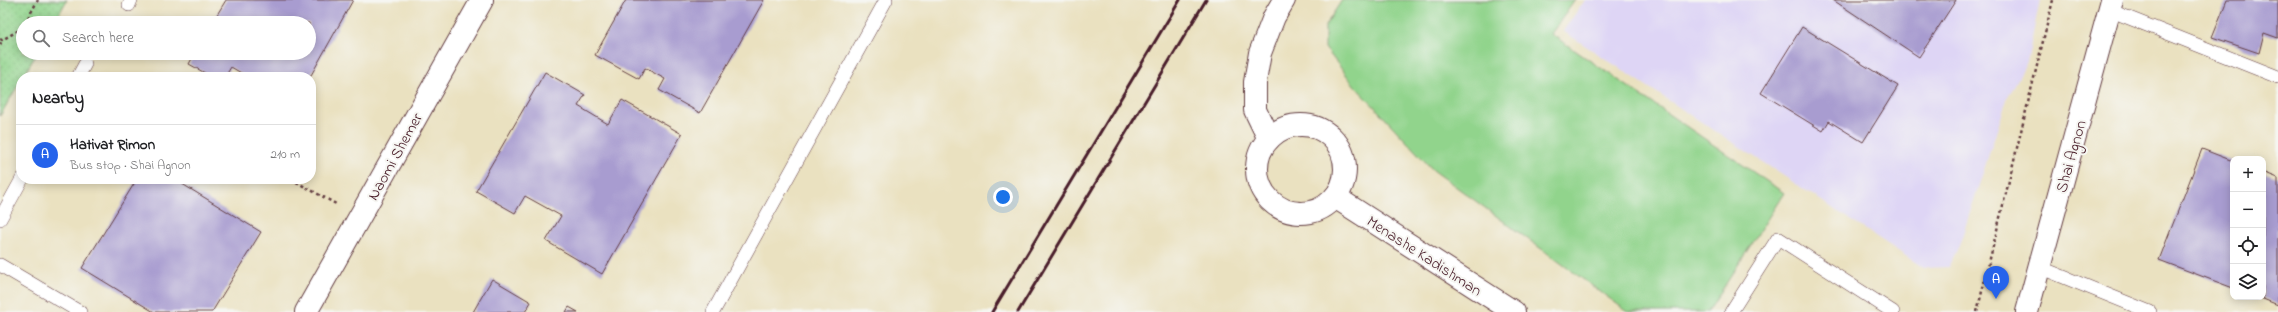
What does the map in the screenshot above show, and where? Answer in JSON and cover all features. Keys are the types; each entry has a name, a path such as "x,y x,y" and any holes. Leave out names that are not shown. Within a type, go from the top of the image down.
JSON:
{"street":[{"name":"Naomi Shemer","path":"306,312 482,0"},
{"path":"1269,139 1255,110 1255,82 1260,53 1274,17 1284,0"},
{"name":"Shai Agnon","path":"2027,312 2110,5"},
{"path":"1296,126 1310,127 1324,132 1335,142 1342,155 1345,170 1342,184 1335,197 1324,206 1304,213 1283,210 1271,202 1262,191 1257,178 1257,164 1261,150 1269,139 1281,130 1296,126"},
{"name":"Menashe Kadishman","path":"1335,197 1514,312"}],"lane":[{"path":"712,312 886,0"},
{"path":"2110,5 2278,77"},
{"path":"81,72 85,64"},
{"path":"0,219 19,184"},
{"path":"1731,312 1778,238 1893,312"},
{"path":"0,265 80,312"},
{"path":"2039,267 2150,312"}],"path":[{"path":"29,16 38,0"},
{"path":"1977,312 2053,0"},
{"path":"0,45 1,39 16,33"},
{"path":"300,184 360,217"}],"shaded area":[{"path":"1585,0 2040,0 2027,62 2007,99 1959,246 1948,267 1924,268 1563,31"}],"green space":[{"path":"0,0 67,0 58,16 16,16 16,60 33,60 26,72 16,72 16,89 0,116"},
{"path":"1342,0 1575,0 1551,34 1784,193 1708,312 1628,312 1433,170 1355,86 1325,48 1325,26"}],"building":[{"path":"226,0 353,0 313,72 240,72 231,67 228,72 203,72 189,64 191,60 316,60 316,16 216,16"},
{"path":"626,0 764,0 700,113 659,90 665,79 645,68 639,79 595,55"},
{"path":"1833,0 1956,0 1919,57"},
{"path":"2227,0 2278,0 2278,38 2264,33 2259,53 2212,37"},
{"path":"1802,27 1898,86 1863,142 1829,121 1823,131 1761,93"},
{"path":"545,72 585,95 578,106 608,124 622,100 682,134 602,274 546,241 561,216 525,196 515,213 476,191"},
{"path":"2202,149 2230,160 2230,287 2159,260"},
{"path":"2266,173 2278,178 2278,305 2266,300"},
{"path":"134,184 182,184 261,232 212,312 154,312 82,268"},
{"path":"492,279 531,302 525,312 473,312"},
{"path":"569,307 578,312 566,312"}],"railway":[{"path":"992,312 1180,0"},
{"path":"1018,312 1206,0"}],"place":[{"name":"Hativat Rimon","path":"1996,299"}]}
